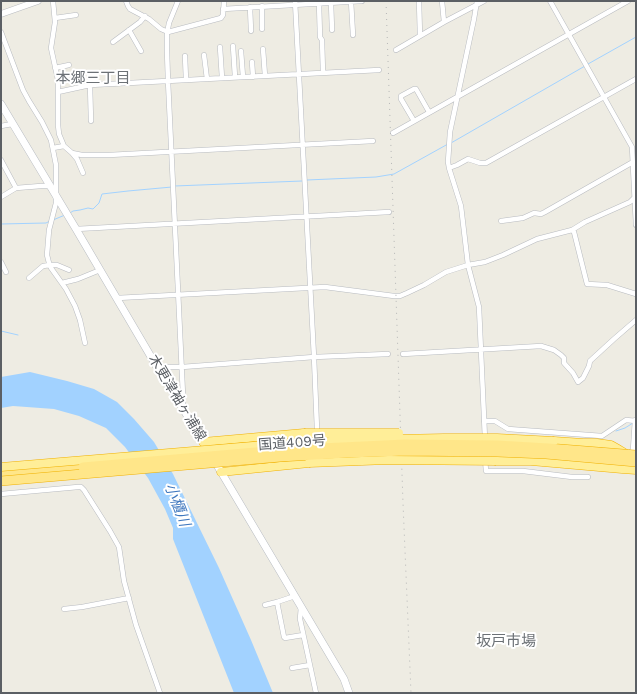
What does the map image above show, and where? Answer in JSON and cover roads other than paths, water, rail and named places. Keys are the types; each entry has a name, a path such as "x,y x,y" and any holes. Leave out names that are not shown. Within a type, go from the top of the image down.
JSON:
{"highway":[{"path":"203,442 304,433 460,433 497,438"},
{"name":"国道409号","path":"1,467 277,444 404,438 497,438 597,443 611,445 631,455 636,462"},
{"name":"国道409号","path":"583,443 596,446 612,463 622,469"},
{"path":"1,474 248,452 405,444 458,444 534,447 631,455"},
{"path":"1,481 280,457 398,451 511,453 636,462"},
{"path":"221,472 309,463 388,460 531,462 636,470"}],"main road":[{"name":"木更津袖ヶ浦線","path":"1,104 344,679 349,693"}],"street":[{"path":"1,14 38,1"},
{"path":"53,1 55,22 51,48 58,80 59,134 64,146 72,153 83,173"},
{"path":"126,1 130,9 145,16 161,29 168,32 221,18 223,15 224,1"},
{"path":"178,1 169,23 168,81 182,367 182,408"},
{"path":"223,9 295,3 362,1"},
{"path":"419,1 420,36"},
{"path":"442,1 444,22"},
{"path":"396,50 477,3 484,1"},
{"path":"550,1 632,147 636,224"},
{"path":"393,133 628,1"},
{"path":"331,2 332,30"},
{"path":"351,2 353,35"},
{"path":"295,3 317,429"},
{"path":"318,3 320,37 322,40 323,73"},
{"path":"477,3 450,132 448,162 461,206 468,265 479,307 486,471 523,471 572,477 588,477"},
{"path":"261,5 262,29"},
{"path":"250,7 251,31"},
{"path":"55,18 76,15"},
{"path":"113,42 140,22 145,16"},
{"path":"129,30 141,52"},
{"path":"1,32 23,90 51,140 56,165 56,203 52,213 49,230 47,255 50,264 75,306 85,343"},
{"path":"233,46 235,77"},
{"path":"220,47 222,78"},
{"path":"263,50 265,76"},
{"path":"241,51 243,77"},
{"path":"204,55 207,79"},
{"path":"185,56 186,80"},
{"path":"252,62 253,76"},
{"path":"55,68 69,65"},
{"path":"58,92 90,85 379,70"},
{"path":"449,168 468,159 480,163 486,163 636,79"},
{"path":"90,85 91,121"},
{"path":"414,121 401,99 401,96 414,89 416,90 429,112"},
{"path":"1,126 12,124"},
{"path":"72,153 82,156 92,156 373,141"},
{"path":"53,148 64,146"},
{"path":"1,160 16,188"},
{"path":"501,221 523,218 534,213 541,214 633,162"},
{"path":"1,197 16,188 50,186"},
{"path":"117,298 324,287 400,296 424,285 446,272 468,265 485,262 537,239 572,230 584,222 630,202 635,197"},
{"path":"76,229 389,212"},
{"path":"572,230 574,232 586,284 604,284 636,294"},
{"path":"1,262 6,272"},
{"path":"29,278 44,266 50,264 69,270"},
{"path":"62,283 78,279 100,270"},
{"path":"403,354 541,346 554,350 561,355 578,382 583,378 590,361 636,320"},
{"path":"158,367 182,367 388,354"},
{"path":"484,421 495,421 508,429 602,436 626,420 635,420 631,455"},
{"path":"1,494 81,487 84,490 117,541 128,598 160,693"},
{"path":"264,605 294,596"},
{"path":"64,609 128,598"},
{"path":"277,602 284,637 303,634"},
{"path":"301,607 300,619 316,693"},
{"path":"292,668 310,665"}],"water":[{"name":"小櫃川","path":"30,372 94,389 117,402 154,442 173,474 219,568 273,693 234,693 173,539 173,528 165,509 148,478 125,447 106,428 79,416 54,409 13,406 1,408 1,377"}],"waterway":[{"path":"588,64 636,37"},
{"path":"451,143 585,66"},
{"path":"307,180 376,177 394,174 448,144"},
{"path":"175,186 302,181"},
{"path":"70,213 88,208 93,209 99,203 102,194 172,187"},
{"path":"53,220 65,215"},
{"path":"1,224 46,223 50,221"},
{"path":"1,331 18,335"},
{"path":"616,431 633,423"}],"railway":[{"path":"386,1 411,693"}],"district":[{"name":"本郷三丁目","path":"93,79"},
{"name":"坂戸市場","path":"506,642"}]}
